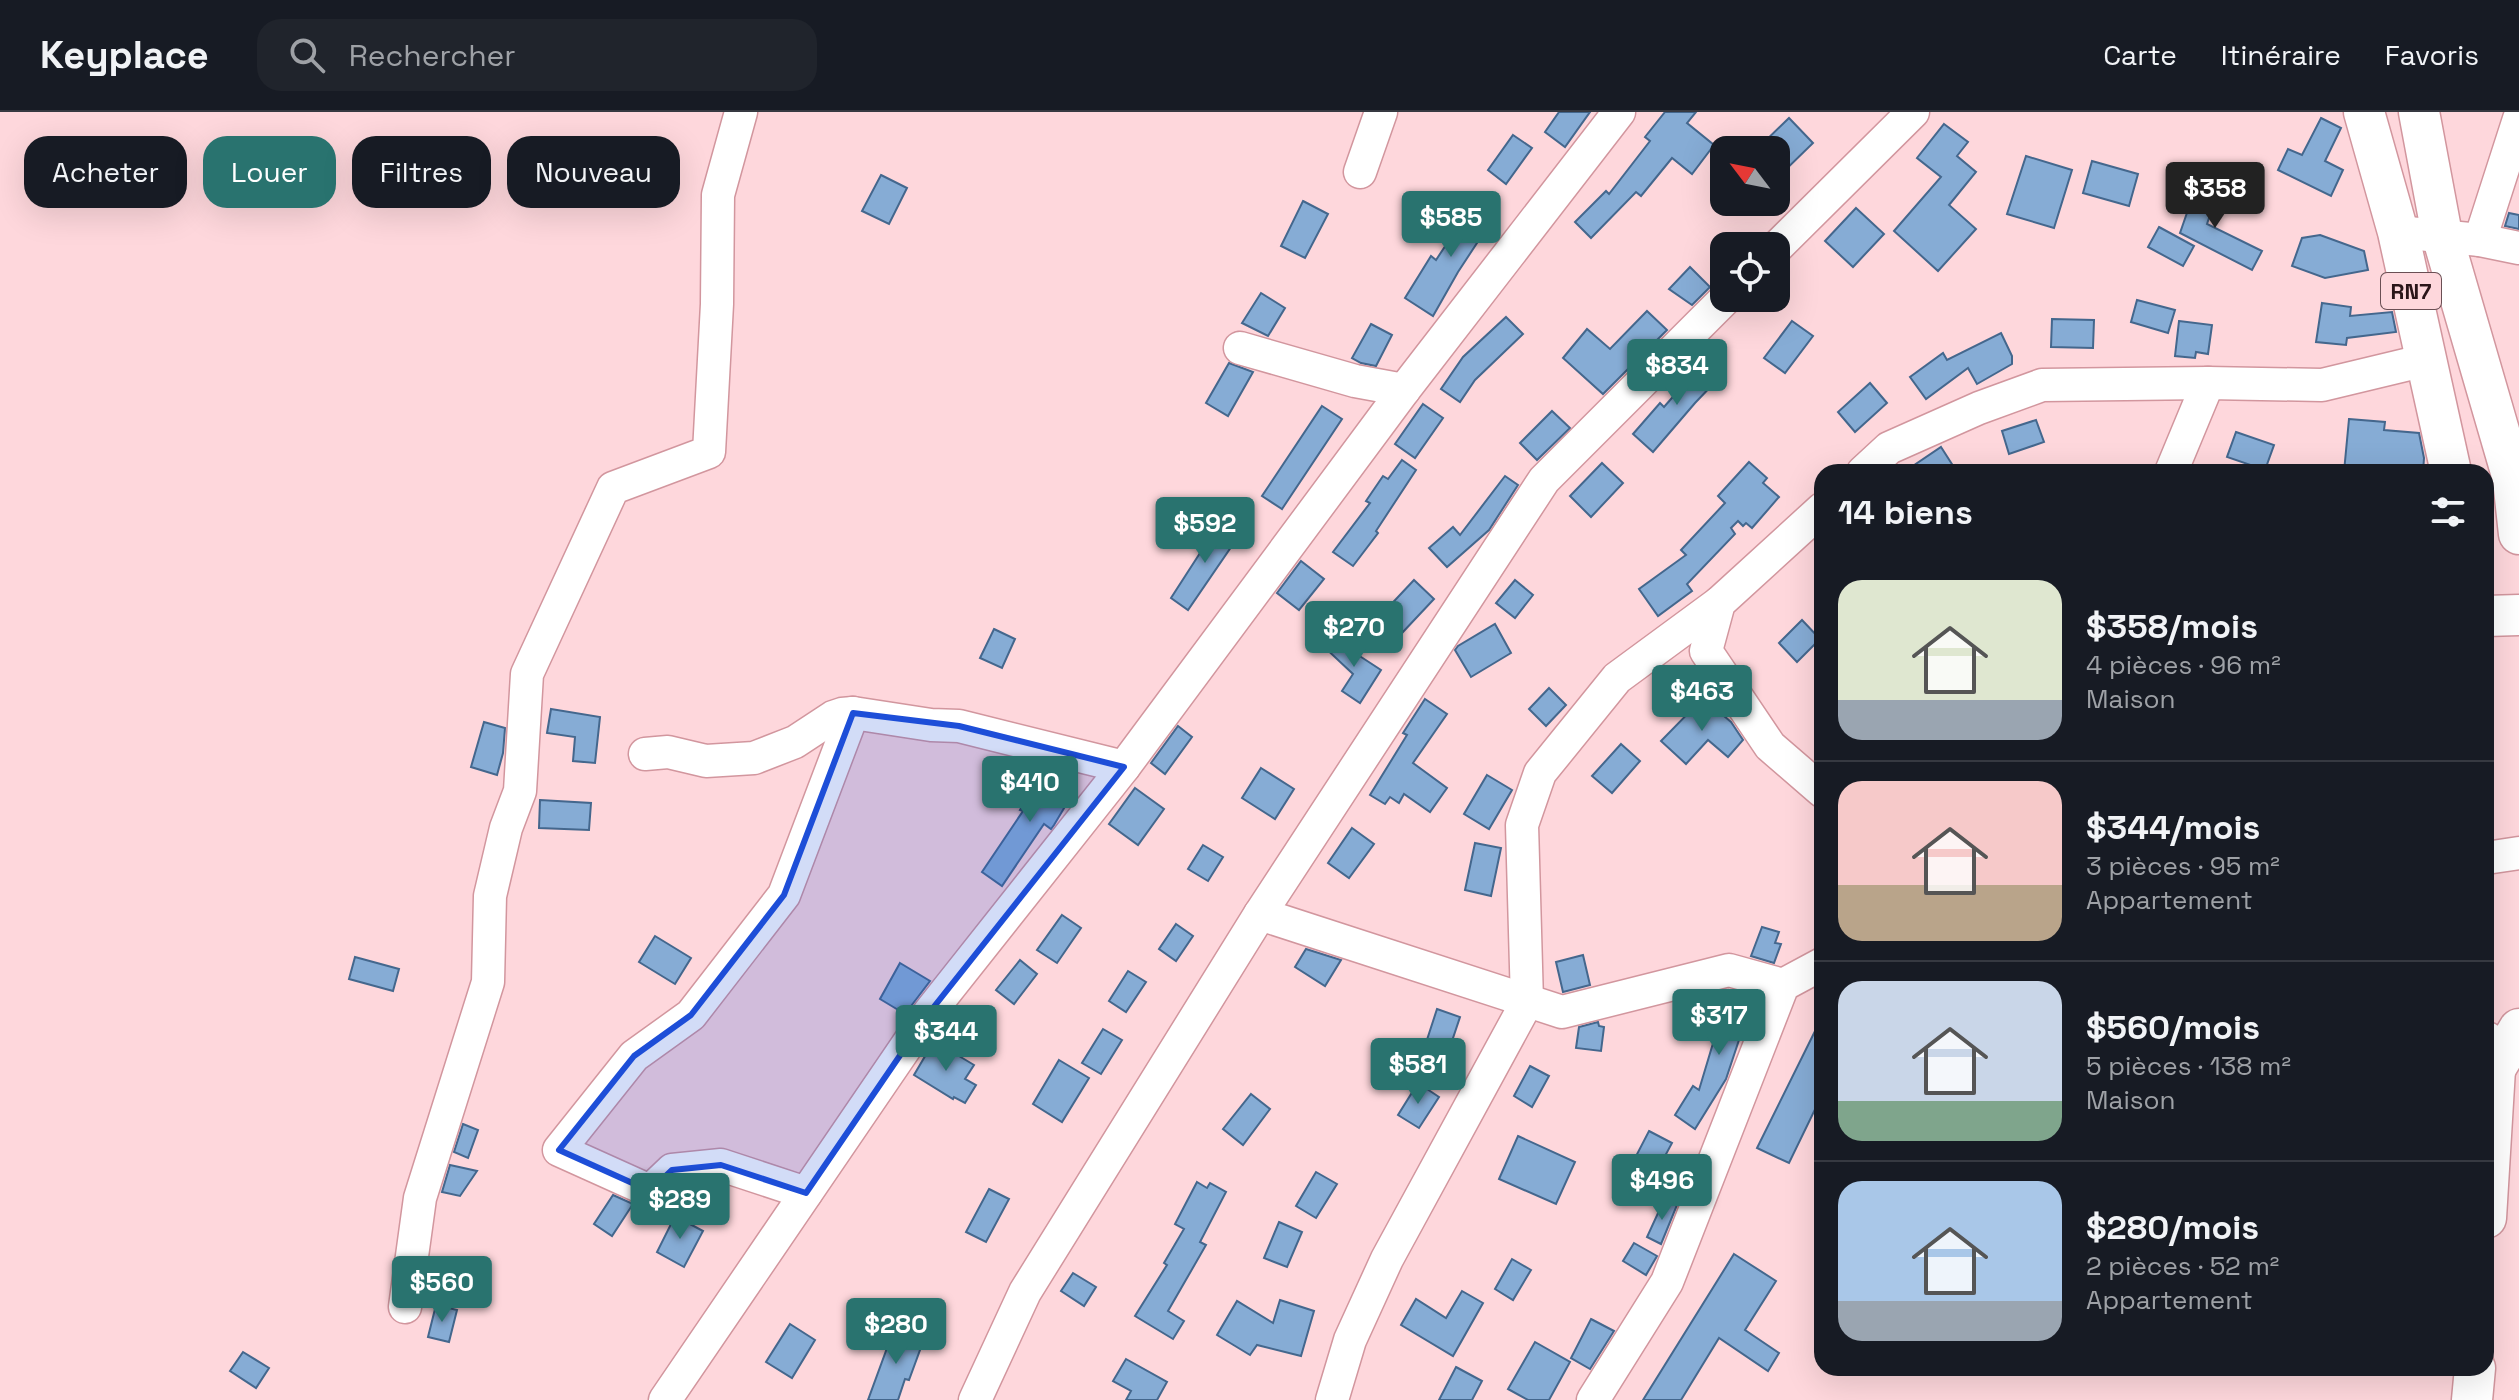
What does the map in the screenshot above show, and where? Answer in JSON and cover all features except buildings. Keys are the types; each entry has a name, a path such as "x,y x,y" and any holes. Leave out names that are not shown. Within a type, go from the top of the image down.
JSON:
{"main road":[{"name":"RN7","path":"2364,112 2398,232 2449,464"},
{"name":"RN7","path":"2419,112 2461,238 2513,479 2519,534"},
{"path":"2494,616 2519,615"},
{"path":"2494,1052 2519,1029"},
{"path":"2494,1070 2506,1114 2494,1176"},
{"path":"2472,1400 2474,1376"}],"street":[{"path":"405,1307 420,1198 488,982 490,896 506,828 520,791 527,674 613,488 709,452 717,304 718,195 741,112"},
{"path":"1360,172 1381,112"},
{"path":"665,1400 929,1013 1124,767 1404,390 1619,112"},
{"path":"1790,234 1913,112"},
{"path":"2461,238 2519,119"},
{"path":"2398,232 2519,248"},
{"path":"975,1400 1025,1292 1260,914 1544,480 1712,312"},
{"path":"1240,348 1355,381 1404,390"},
{"path":"1872,464 1889,448 1979,408 2042,385 2322,385 2426,360"},
{"path":"2174,464 2208,383"},
{"path":"1332,1400 1350,1340 1364,1307 1527,1002 1522,825 1540,773 1617,678 1719,603 1814,516"},
{"path":"1719,603 1706,651 1770,746 1814,784"},
{"path":"645,754 668,752 706,761 754,758 795,742 833,717 853,713 931,725 959,726 1124,767"},
{"path":"806,1193 721,1165 672,1170 650,1191 559,1150 634,1056 691,1015 784,895 853,713"},
{"path":"2494,857 2519,853"},
{"path":"1260,914 1562,1012 1729,970 1783,985"},
{"path":"1593,1400 1667,1282 1783,985 1814,968"}],"highlighted area":[{"path":"853,713 959,726 1124,767 929,1013 806,1193 721,1165 672,1170 650,1191 559,1150 634,1056 691,1015 784,895"}]}
